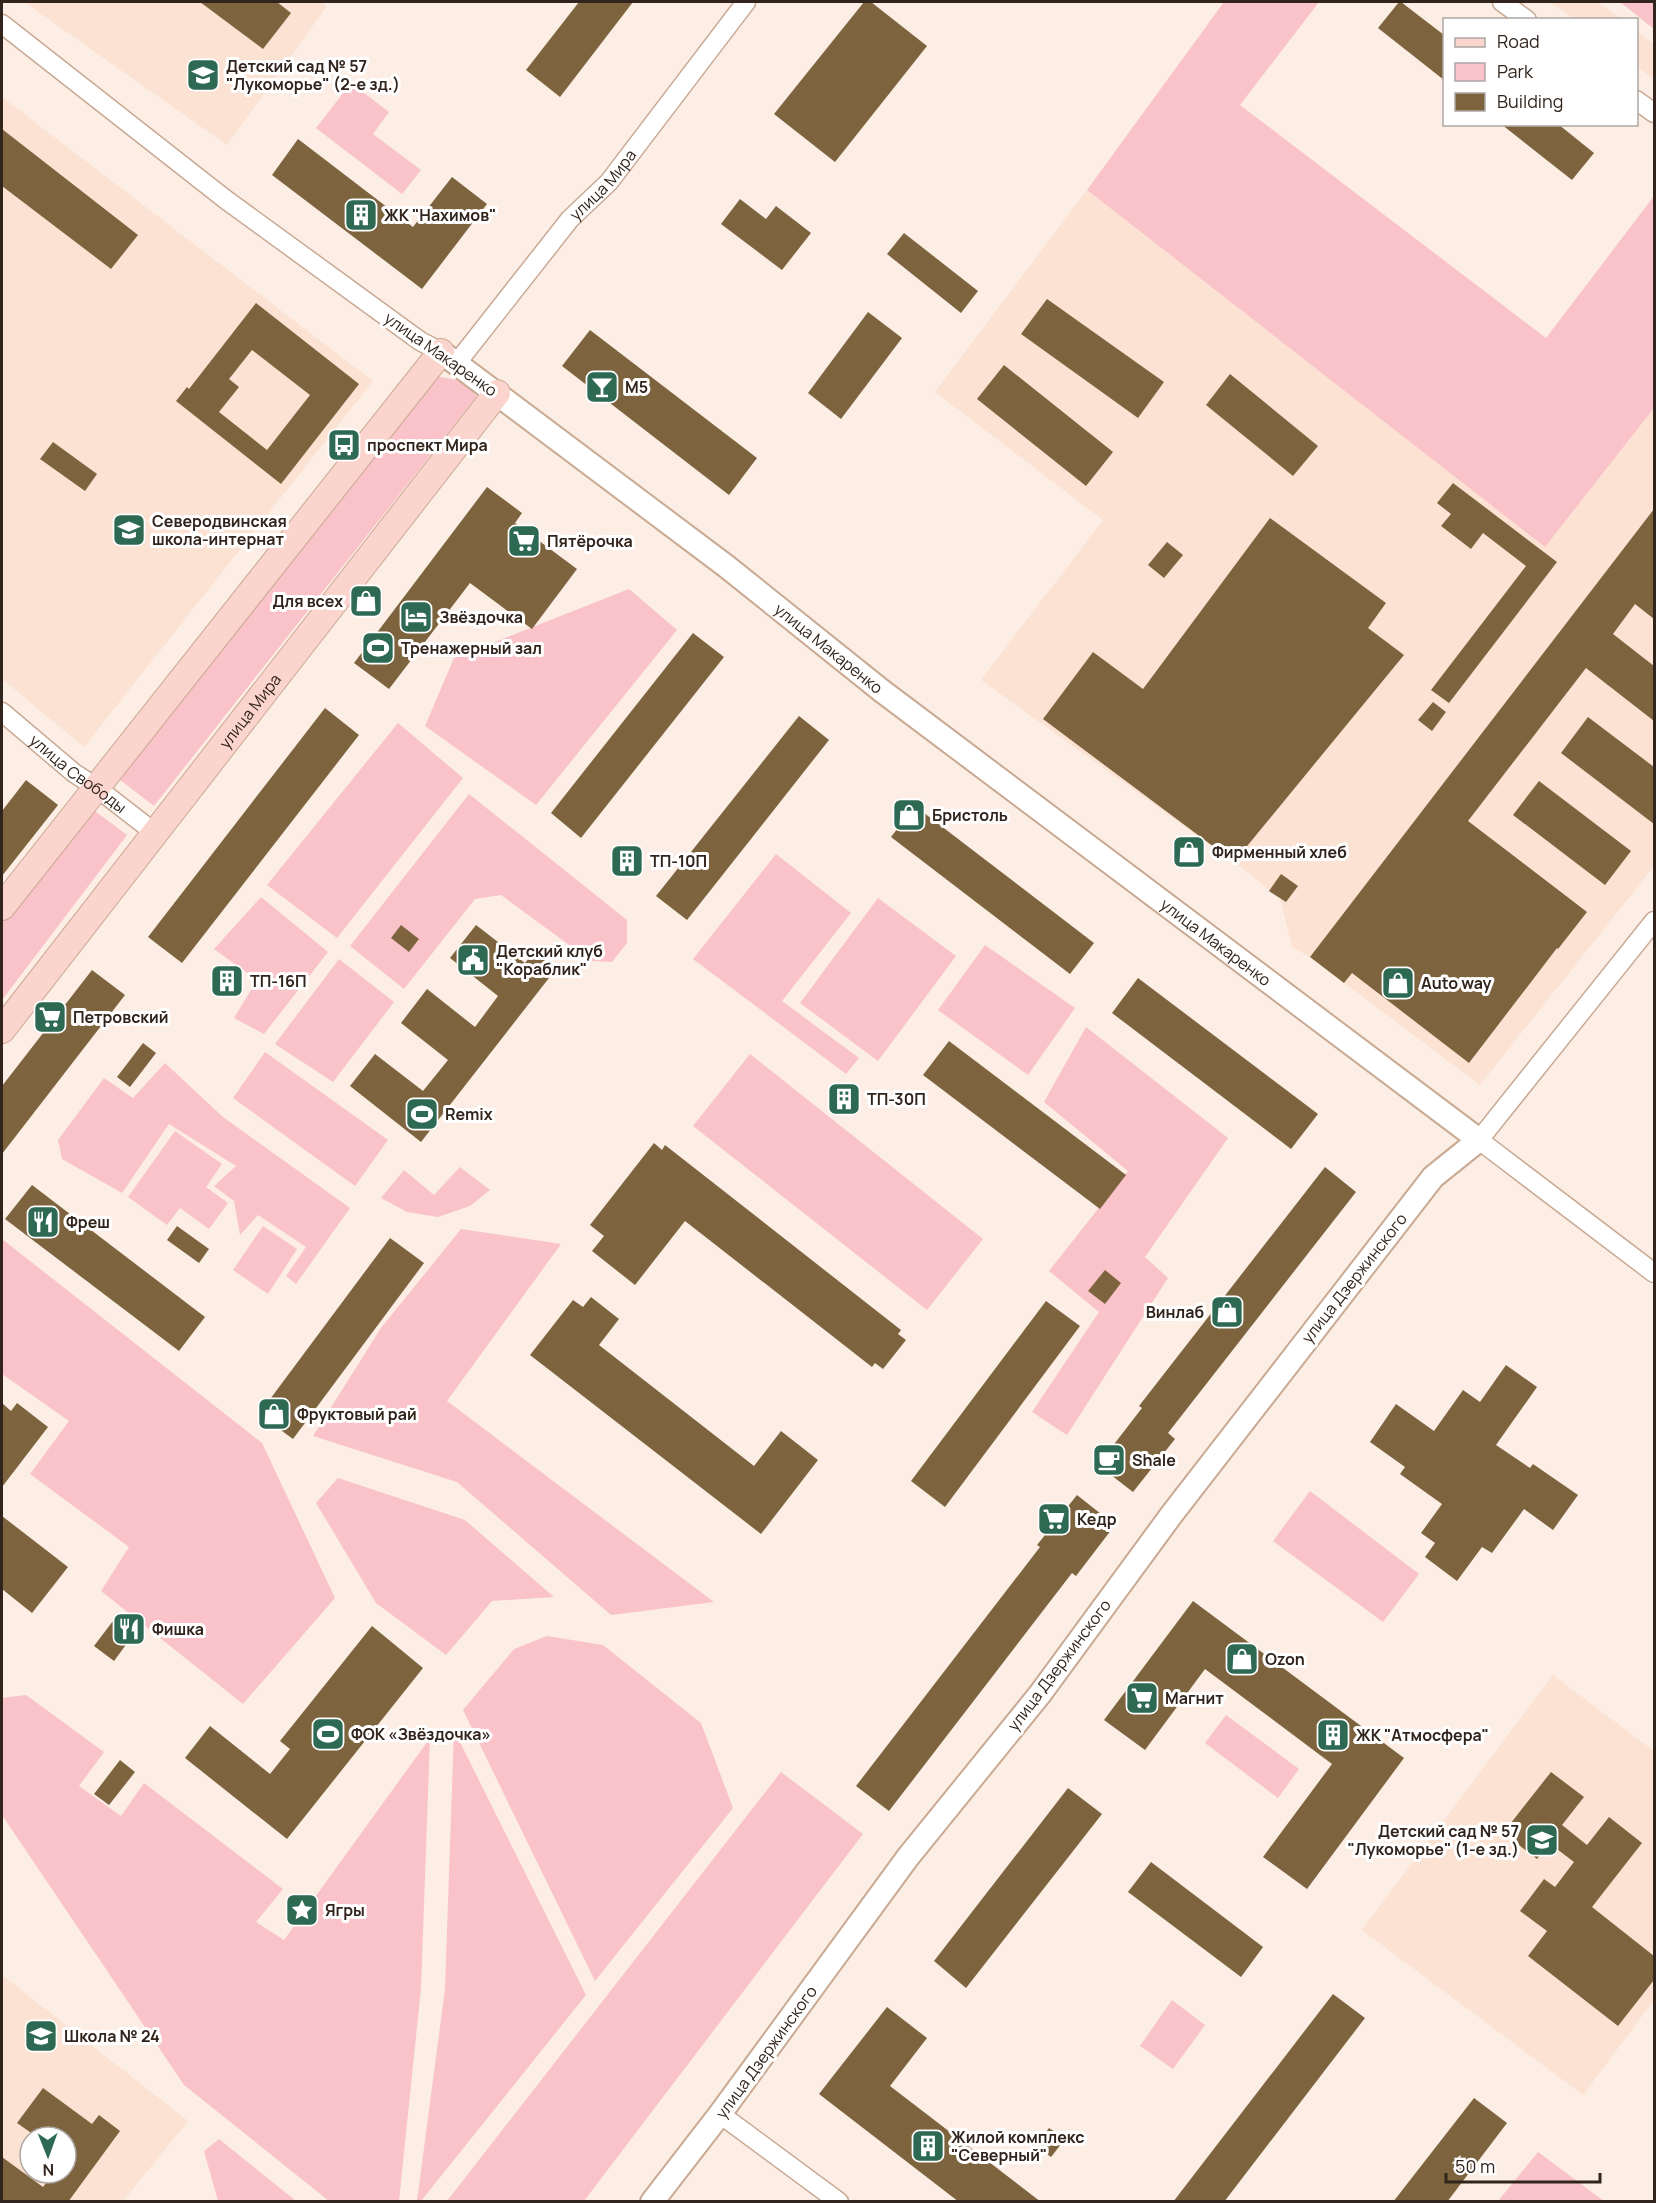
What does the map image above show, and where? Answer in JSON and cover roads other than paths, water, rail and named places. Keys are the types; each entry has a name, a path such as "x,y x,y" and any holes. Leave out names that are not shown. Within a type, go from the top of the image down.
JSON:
{"main road":[{"name":"улица Мира","path":"2,908 97,788 449,358"},
{"name":"улица Мира","path":"2,1030 497,393"}],"street":[{"name":"улица Мира","path":"449,358 570,219 609,182 746,2"},
{"path":"1502,2 1524,18"},
{"name":"улица Макаренко","path":"2,24 225,199 420,341 449,358 497,393 726,566 882,691 1654,1273"},
{"path":"1638,101 1654,113"},
{"name":"улица Свободы","path":"2,712 74,773 155,833"},
{"path":"1479,1140 1654,921"},
{"name":"улица Дзержинского","path":"652,2202 720,2114 908,1857 1040,1694 1172,1514 1433,1177 1479,1140"},
{"path":"720,2114 839,2202"}],"place":[{"name":"Детский сад № 57 \"Лукоморье\" (2-е зд.)","path":"203,75"},
{"name":"ЖК \"Нахимов\"","path":"361,215"},
{"name":"М5","path":"602,387"},
{"name":"проспект Мира","path":"344,445"},
{"name":"Северодвинская школа-интернат","path":"129,530"},
{"name":"Пятёрочка","path":"524,541"},
{"name":"Для всех","path":"366,601"},
{"name":"Звёздочка","path":"416,617"},
{"name":"Тренажерный зал","path":"378,648"},
{"name":"Бристоль","path":"909,815"},
{"name":"Фирменный хлеб","path":"1189,852"},
{"name":"ТП-10П","path":"627,861"},
{"name":"Детский клуб \"Кораблик\"","path":"473,960"},
{"name":"ТП-16П","path":"227,981"},
{"name":"Auto way","path":"1398,983"},
{"name":"Петровский","path":"50,1017"},
{"name":"ТП-30П","path":"844,1099"},
{"name":"Remix","path":"422,1114"},
{"name":"Фреш","path":"43,1222"},
{"name":"Винлаб","path":"1227,1312"},
{"name":"Фруктовый рай","path":"274,1414"},
{"name":"Shale","path":"1109,1460"},
{"name":"Кедр","path":"1054,1519"},
{"name":"Фишка","path":"129,1629"},
{"name":"Ozon","path":"1242,1659"},
{"name":"Магнит","path":"1142,1698"},
{"name":"ФОК «Звёздочка»","path":"328,1734"},
{"name":"ЖК \"Атмосфера\"","path":"1333,1735"},
{"name":"Детский сад № 57 \"Лукоморье\" (1-е зд.)","path":"1542,1840"},
{"name":"Ягры","path":"302,1910"},
{"name":"Школа № 24","path":"41,2036"},
{"name":"Жилой комплекс \"Северный\"","path":"928,2146"}]}
